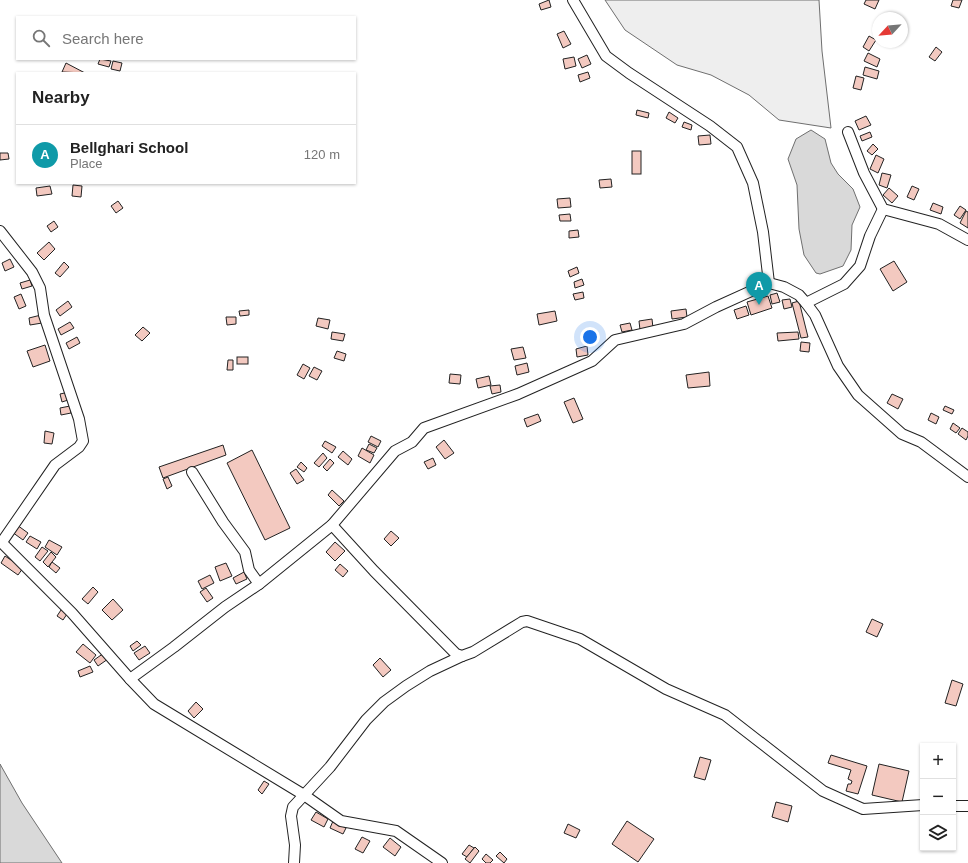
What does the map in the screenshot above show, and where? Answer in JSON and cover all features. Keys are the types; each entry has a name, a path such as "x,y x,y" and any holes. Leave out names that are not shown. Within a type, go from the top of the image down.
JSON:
{"street":[{"path":"573,0 606,56 629,73 710,126 736,147 753,183 763,232 769,283"},
{"path":"848,132 864,173 883,209 939,224 968,240"},
{"path":"806,303 844,284 860,266 870,236 883,209"},
{"path":"0,231 32,272 40,288 44,315 79,419 83,441 79,447 55,465 1,541 72,613 154,704 304,795 341,821 396,831 442,863"},
{"path":"130,679 225,607 259,584 332,525 395,451 412,442 424,428 518,394 592,361 615,340 684,324 716,307 769,283 789,289 799,295 806,303 815,315 838,366 858,395 902,434 921,442 968,477"},
{"path":"192,472 223,522 244,552 250,570 259,584"},
{"path":"332,525 374,571 456,654 462,656"},
{"path":"294,863 295,845 291,816 293,807 330,767 366,720 384,702 406,686 430,671 473,652 522,622 528,622 580,639 666,689 725,715 824,791 863,809 920,805"},
{"path":"956,806 968,806"}],"shaded area":[{"path":"605,0 819,0 822,51 831,128 779,120 749,95 711,75 677,65 625,30"},
{"path":"811,130 825,139 831,163 838,174 853,189 860,207 852,225 851,250 843,266 820,274 816,273 804,255 799,229 797,185 788,159 796,139"},
{"path":"0,764 22,803 62,863 0,863"}],"building":[{"path":"549,0 551,7 541,10 539,4"},
{"path":"866,0 879,0 875,9 864,4"},
{"path":"953,0 962,0 959,8 951,6"},
{"path":"564,31 571,44 563,48 557,34"},
{"path":"869,36 872,38 872,46 869,51 863,47"},
{"path":"936,47 942,52 935,61 929,57"},
{"path":"868,53 880,59 877,67 864,61"},
{"path":"587,55 591,64 582,68 578,59"},
{"path":"574,57 576,66 565,69 563,59"},
{"path":"100,60 111,61 109,67 98,64"},
{"path":"113,61 122,63 120,71 111,69"},
{"path":"66,63 83,72 62,72"},
{"path":"865,67 879,71 877,79 863,75"},
{"path":"588,72 590,78 580,82 578,75"},
{"path":"856,76 864,78 861,90 853,88"},
{"path":"637,110 649,113 648,118 636,115"},
{"path":"669,112 678,118 675,123 666,118"},
{"path":"866,116 871,125 859,130 855,121"},
{"path":"684,122 692,125 691,130 682,127"},
{"path":"870,132 872,137 862,141 860,136"},
{"path":"710,135 711,144 699,145 698,136"},
{"path":"873,144 878,149 872,155 867,151"},
{"path":"632,151 641,151 641,174 632,174"},
{"path":"0,153 8,153 9,159 0,160"},
{"path":"876,155 884,159 878,173 870,169"},
{"path":"882,173 891,175 887,188 879,185"},
{"path":"611,179 612,187 600,188 599,180"},
{"path":"73,185 82,186 81,197 72,196"},
{"path":"50,186 52,194 37,196 36,188"},
{"path":"912,186 919,189 914,200 907,197"},
{"path":"889,188 898,196 892,203 883,195"},
{"path":"570,198 571,207 558,208 557,199"},
{"path":"118,201 123,208 116,213 111,206"},
{"path":"933,203 943,207 941,214 930,210"},
{"path":"960,206 966,210 960,219 954,215"},
{"path":"966,211 968,212 968,228 960,223"},
{"path":"570,214 571,221 560,221 559,215"},
{"path":"54,221 58,227 51,232 47,226"},
{"path":"578,230 579,237 569,238 569,231"},
{"path":"49,242 55,249 44,260 37,253"},
{"path":"10,259 14,267 5,271 2,263"},
{"path":"894,261 907,282 893,291 880,269"},
{"path":"64,262 69,267 60,277 55,273"},
{"path":"577,267 579,273 570,277 568,271"},
{"path":"582,279 584,285 575,288 574,282"},
{"path":"30,280 32,286 22,289 20,283"},
{"path":"583,292 584,298 575,300 573,294"},
{"path":"777,293 780,302 772,304 770,295"},
{"path":"21,294 26,306 19,309 14,297"},
{"path":"768,296 772,308 751,315 747,302"},
{"path":"790,299 792,307 784,309 782,300"},
{"path":"68,301 72,307 60,316 56,310"},
{"path":"799,301 808,337 801,338 792,303"},
{"path":"746,306 749,315 737,319 734,310"},
{"path":"686,309 687,317 672,319 671,311"},
{"path":"249,310 249,315 240,316 239,311"},
{"path":"555,311 557,321 539,325 537,314"},
{"path":"41,315 42,323 30,325 29,318"},
{"path":"226,317 236,317 236,324 227,325"},
{"path":"318,318 330,320 328,329 316,326"},
{"path":"652,319 653,328 640,330 639,321"},
{"path":"70,322 74,328 61,335 58,329"},
{"path":"630,323 632,330 622,332 620,325"},
{"path":"143,327 150,333 142,341 135,335"},
{"path":"332,332 345,334 343,341 331,339"},
{"path":"798,332 799,339 778,341 777,333"},
{"path":"77,337 80,343 69,349 66,343"},
{"path":"801,342 810,343 809,352 800,351"},
{"path":"45,345 50,361 33,367 27,351"},
{"path":"587,346 588,355 577,357 576,349"},
{"path":"523,347 526,358 514,360 511,349"},
{"path":"337,351 346,354 344,361 334,358"},
{"path":"237,357 248,357 248,364 237,364"},
{"path":"228,360 233,360 233,370 227,370"},
{"path":"527,363 529,372 517,375 515,366"},
{"path":"303,364 310,368 304,379 297,375"},
{"path":"314,367 322,371 317,380 309,376"},
{"path":"709,372 710,386 688,388 686,375"},
{"path":"450,374 461,375 460,384 449,383"},
{"path":"489,376 491,385 478,388 476,379"},
{"path":"500,385 501,392 492,394 490,386"},
{"path":"69,392 71,399 62,402 60,394"},
{"path":"892,394 903,399 898,409 887,403"},
{"path":"574,398 583,419 573,423 564,402"},
{"path":"70,406 71,413 61,415 60,408"},
{"path":"945,406 954,410 952,414 943,410"},
{"path":"931,413 939,417 936,424 928,420"},
{"path":"538,414 541,421 527,427 524,419"},
{"path":"953,423 960,428 956,433 950,429"},
{"path":"962,428 968,432 966,440 958,434"},
{"path":"45,431 54,433 52,444 44,443"},
{"path":"371,436 381,441 378,447 368,442"},
{"path":"444,440 454,453 445,459 436,447"},
{"path":"325,441 336,447 332,453 322,446"},
{"path":"369,444 377,448 374,453 366,450"},
{"path":"223,445 226,455 163,478 159,467"},
{"path":"362,448 374,455 370,463 358,456"},
{"path":"252,450 290,528 265,540 227,463"},
{"path":"343,451 352,459 348,465 338,457"},
{"path":"323,453 327,458 319,467 314,463"},
{"path":"433,458 436,465 428,469 424,462"},
{"path":"330,459 334,463 327,471 323,467"},
{"path":"301,462 307,468 304,472 297,467"},
{"path":"296,469 304,480 297,484 290,473"},
{"path":"168,477 172,486 167,489 163,479"},
{"path":"332,490 344,501 339,506 328,495"},
{"path":"17,525 28,533 23,540 12,532"},
{"path":"391,531 399,538 391,546 384,539"},
{"path":"30,536 41,542 37,549 26,542"},
{"path":"49,540 62,547 57,555 45,547"},
{"path":"335,542 345,551 335,561 326,552"},
{"path":"42,547 48,551 40,561 35,557"},
{"path":"51,552 56,557 48,567 43,562"},
{"path":"5,556 23,568 18,575 1,563"},
{"path":"52,562 60,568 56,573 49,567"},
{"path":"226,563 232,576 220,581 215,567"},
{"path":"340,564 348,571 343,577 335,570"},
{"path":"244,572 247,579 236,584 233,578"},
{"path":"210,575 214,583 202,589 198,581"},
{"path":"93,587 98,592 88,604 82,599"},
{"path":"206,588 213,598 207,602 200,592"},
{"path":"113,599 123,610 112,620 102,610"},
{"path":"63,607 69,611 63,620 57,616"},
{"path":"872,619 883,624 877,637 866,632"},
{"path":"137,641 141,645 133,651 130,646"},
{"path":"83,644 96,655 90,663 76,652"},
{"path":"145,646 150,653 139,660 134,653"},
{"path":"104,653 108,659 98,666 94,660"},
{"path":"380,658 391,670 383,677 373,665"},
{"path":"90,666 93,672 80,677 78,671"},
{"path":"952,680 963,684 956,706 945,703"},
{"path":"196,702 203,709 194,718 188,711"},
{"path":"831,755 867,766 858,794 846,791 848,784 851,784 852,781 848,779 851,770 828,763"},
{"path":"700,757 711,760 705,780 694,777"},
{"path":"879,764 909,771 902,802 872,795"},
{"path":"264,781 269,784 262,794 258,790"},
{"path":"776,802 792,806 788,822 772,817"},
{"path":"316,812 328,819 324,827 311,820"},
{"path":"333,821 346,828 343,834 330,828"},
{"path":"627,821 654,839 638,862 612,844"},
{"path":"568,824 580,830 576,838 564,833"},
{"path":"362,837 370,841 363,853 355,849"},
{"path":"390,838 401,847 395,856 383,847"},
{"path":"469,845 474,848 467,857 462,854"},
{"path":"475,847 479,851 470,863 465,859"},
{"path":"500,852 507,859 504,863 496,856"},
{"path":"486,854 493,860 490,863 486,863 482,859"}],"place":[{"name":"Bellghari School","path":"759,305"}]}
